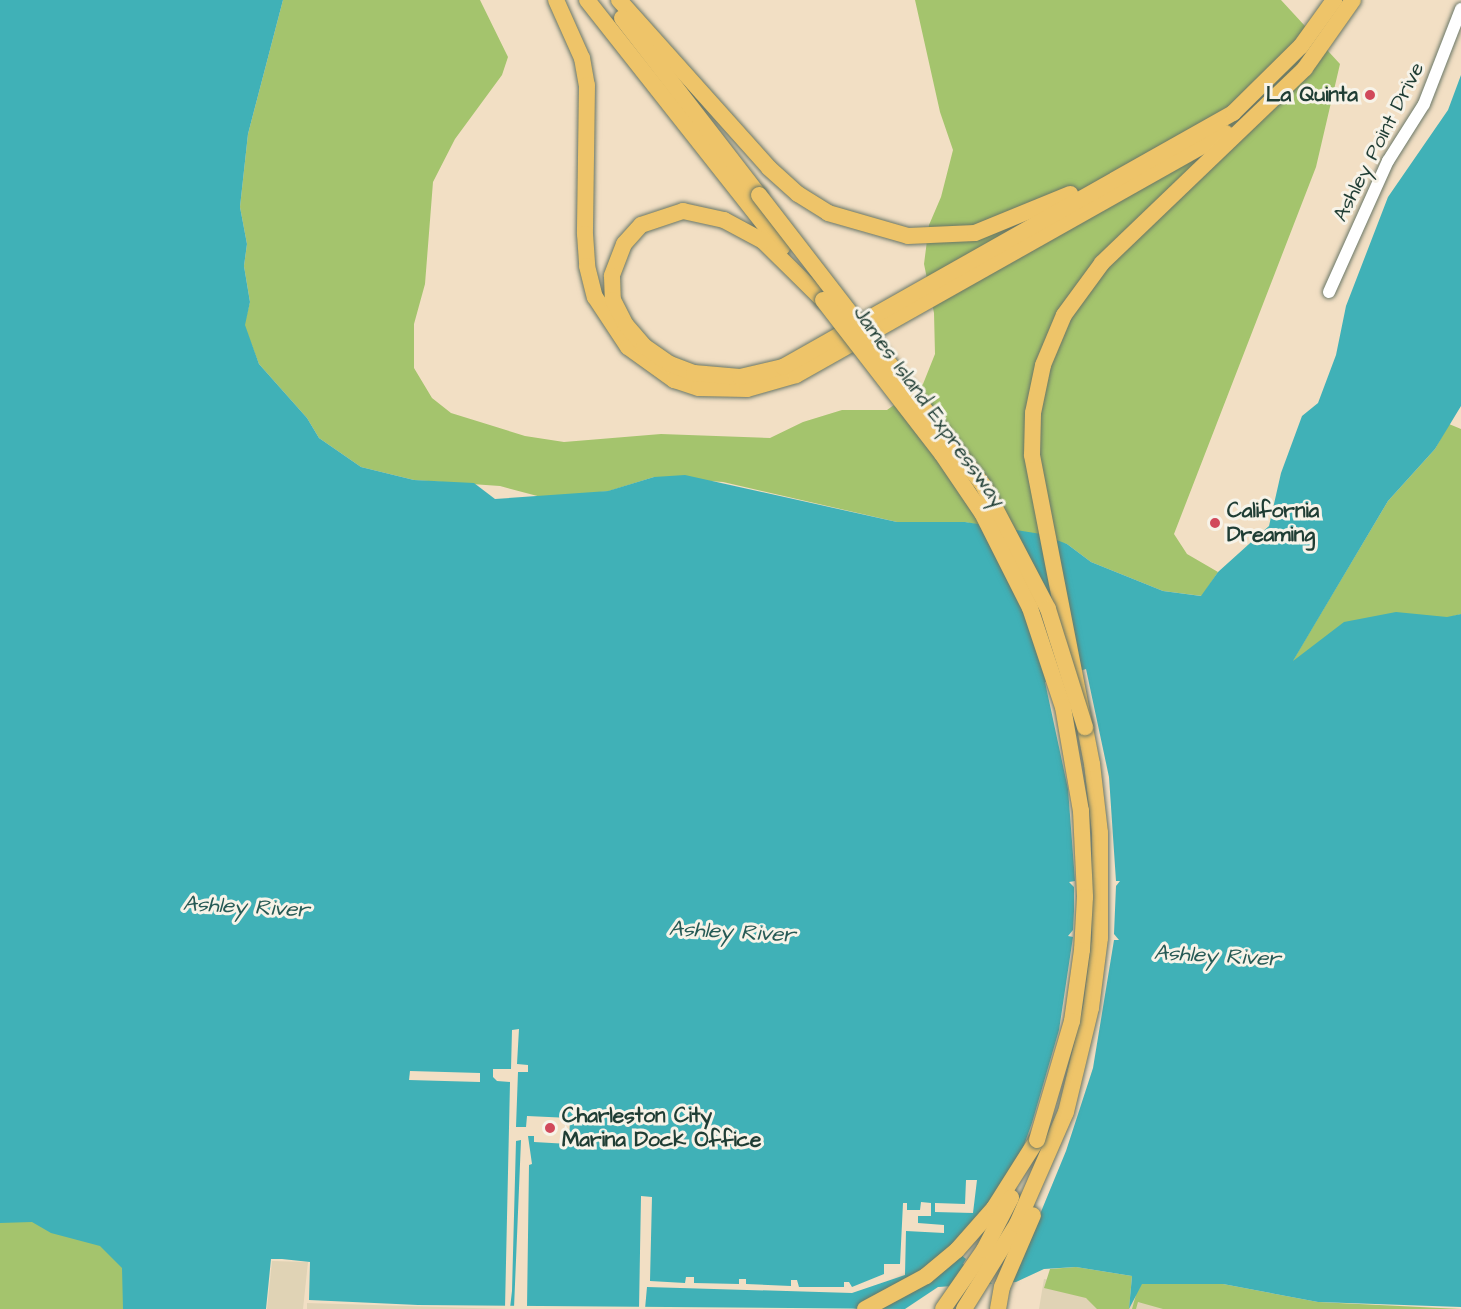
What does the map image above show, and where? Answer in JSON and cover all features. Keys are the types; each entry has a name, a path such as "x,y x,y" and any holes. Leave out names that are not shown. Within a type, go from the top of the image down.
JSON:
{"highway":[{"path":"556,0 582,58 587,85 585,234 587,266 595,297 628,347 674,380 699,388 747,389 796,375 1203,149 1280,91"},
{"name":"James Island Expressway","path":"587,0 942,454 982,513 1030,608 1063,707 1082,823 1082,951 1072,1021 1037,1140 1001,1219 943,1309"},
{"name":"James Island Expressway","path":"608,0 983,485 1048,609 1085,727 1101,833 1100,938 1091,1008 1066,1112 1017,1224 964,1309"},
{"path":"619,0 783,181 828,213 908,236 975,233 1028,214 1191,138"},
{"path":"1085,727 1032,455 1033,413 1043,365 1064,315 1102,263 1280,91 1324,31 1334,0"},
{"path":"823,300 763,240 724,220 683,212 641,225 624,244 612,276 613,300 626,326 644,346 670,364 715,375 762,373 783,367 1191,138 1233,112 1324,31 1353,0"},
{"path":"998,1309 1002,1287 1046,1185 1066,1112"},
{"path":"865,1309 926,1276 965,1242 994,1208 1037,1140"}],"street":[{"name":"Ashley Point Drive","path":"1329,292 1388,160 1424,104 1461,9"}],"shaded area":[{"path":"272,1261 308,1262 303,1309 267,1309"},
{"path":"1044,1279 1114,1290 1188,1309 1039,1309"},
{"path":"307,1303 507,1309 307,1309"}],"green space":[{"path":"283,0 480,0 508,57 502,75 455,139 433,182 425,284 414,324 414,368 432,398 451,413 525,436 564,442 661,434 770,438 803,422 842,410 887,410 923,384 935,354 934,313 924,264 929,225 941,197 953,150 940,112 915,0 1281,0 1340,64 1316,167 1174,534 1187,554 1218,572 1202,596 1163,591 1091,562 1067,544 965,522 897,522 723,482 654,477 609,491 545,498 500,486 414,480 361,467 319,438 307,418 259,364 244,325 250,302 244,266 247,244 240,207 248,134"},
{"path":"1449,424 1461,429 1461,614 1292,662 1388,501 1435,449"},
{"path":"0,1183 112,1184 148,1309 0,1309"},
{"path":"1076,1267 1132,1276 1129,1309 1097,1309 1086,1298 1044,1288 1050,1269"},
{"path":"1139,1284 1223,1284 1318,1302 1461,1309 1163,1309 1138,1302 1136,1309 1132,1309"}],"water":[{"name":"Ashley River","path":"0,0 283,0 248,134 240,207 247,244 244,266 250,302 245,325 259,364 307,418 319,438 361,467 414,480 474,483 495,499 608,491 654,477 685,475 897,522 965,522 1041,534 1067,544 1091,562 1163,591 1201,596 1218,572 1269,526 1281,473 1302,416 1318,403 1336,355 1346,306 1388,197 1448,110 1461,75 1461,406 1435,449 1388,501 1293,661 1344,622 1396,612 1447,617 1461,614 1461,1307 1318,1302 1223,1284 1142,1284 1129,1309 1132,1276 1076,1267 1044,1269 1016,1282 938,1287 905,1309 418,1305 309,1300 310,1262 271,1259 266,1309 123,1309 122,1268 100,1246 51,1233 32,1222 0,1223"}],"pier":[{"path":"1086,669 1109,777 1116,881 1120,881 1116,886 1114,934 1119,940 1114,940 1093,1068 1066,1151 1015,1275 994,1285 963,1264 966,1259 961,1255 1023,1148 1032,1123 1059,1030 1073,937 1068,936 1073,930 1074,911 1074,887 1069,882 1075,881 1068,789 1045,682"},
{"path":"519,1029 517,1064 528,1065 528,1072 518,1072 516,1127 526,1127 527,1116 570,1118 569,1144 534,1142 534,1136 528,1136 532,1164 529,1165 527,1308 514,1308 521,1140 516,1141 512,1291 510,1308 505,1308 510,1082 497,1081 493,1077 493,1069 511,1069 512,1030"},
{"path":"410,1071 480,1073 480,1082 409,1080"},
{"path":"966,1180 977,1180 973,1213 935,1212 935,1203 965,1204"},
{"path":"641,1196 652,1197 650,1281 685,1283 686,1277 694,1277 694,1283 739,1284 739,1279 746,1279 746,1284 791,1286 791,1280 797,1280 799,1287 844,1287 844,1282 849,1282 852,1287 884,1274 884,1264 900,1264 903,1203 907,1203 907,1210 920,1210 921,1202 931,1203 931,1216 918,1216 918,1223 944,1225 944,1233 906,1231 905,1275 852,1293 647,1287 645,1309 639,1309"}],"place":[{"name":"La Quinta","path":"1370,95"},
{"name":"California Dreaming","path":"1215,523"},
{"name":"Charleston City Marina Dock Office","path":"550,1128"}]}
